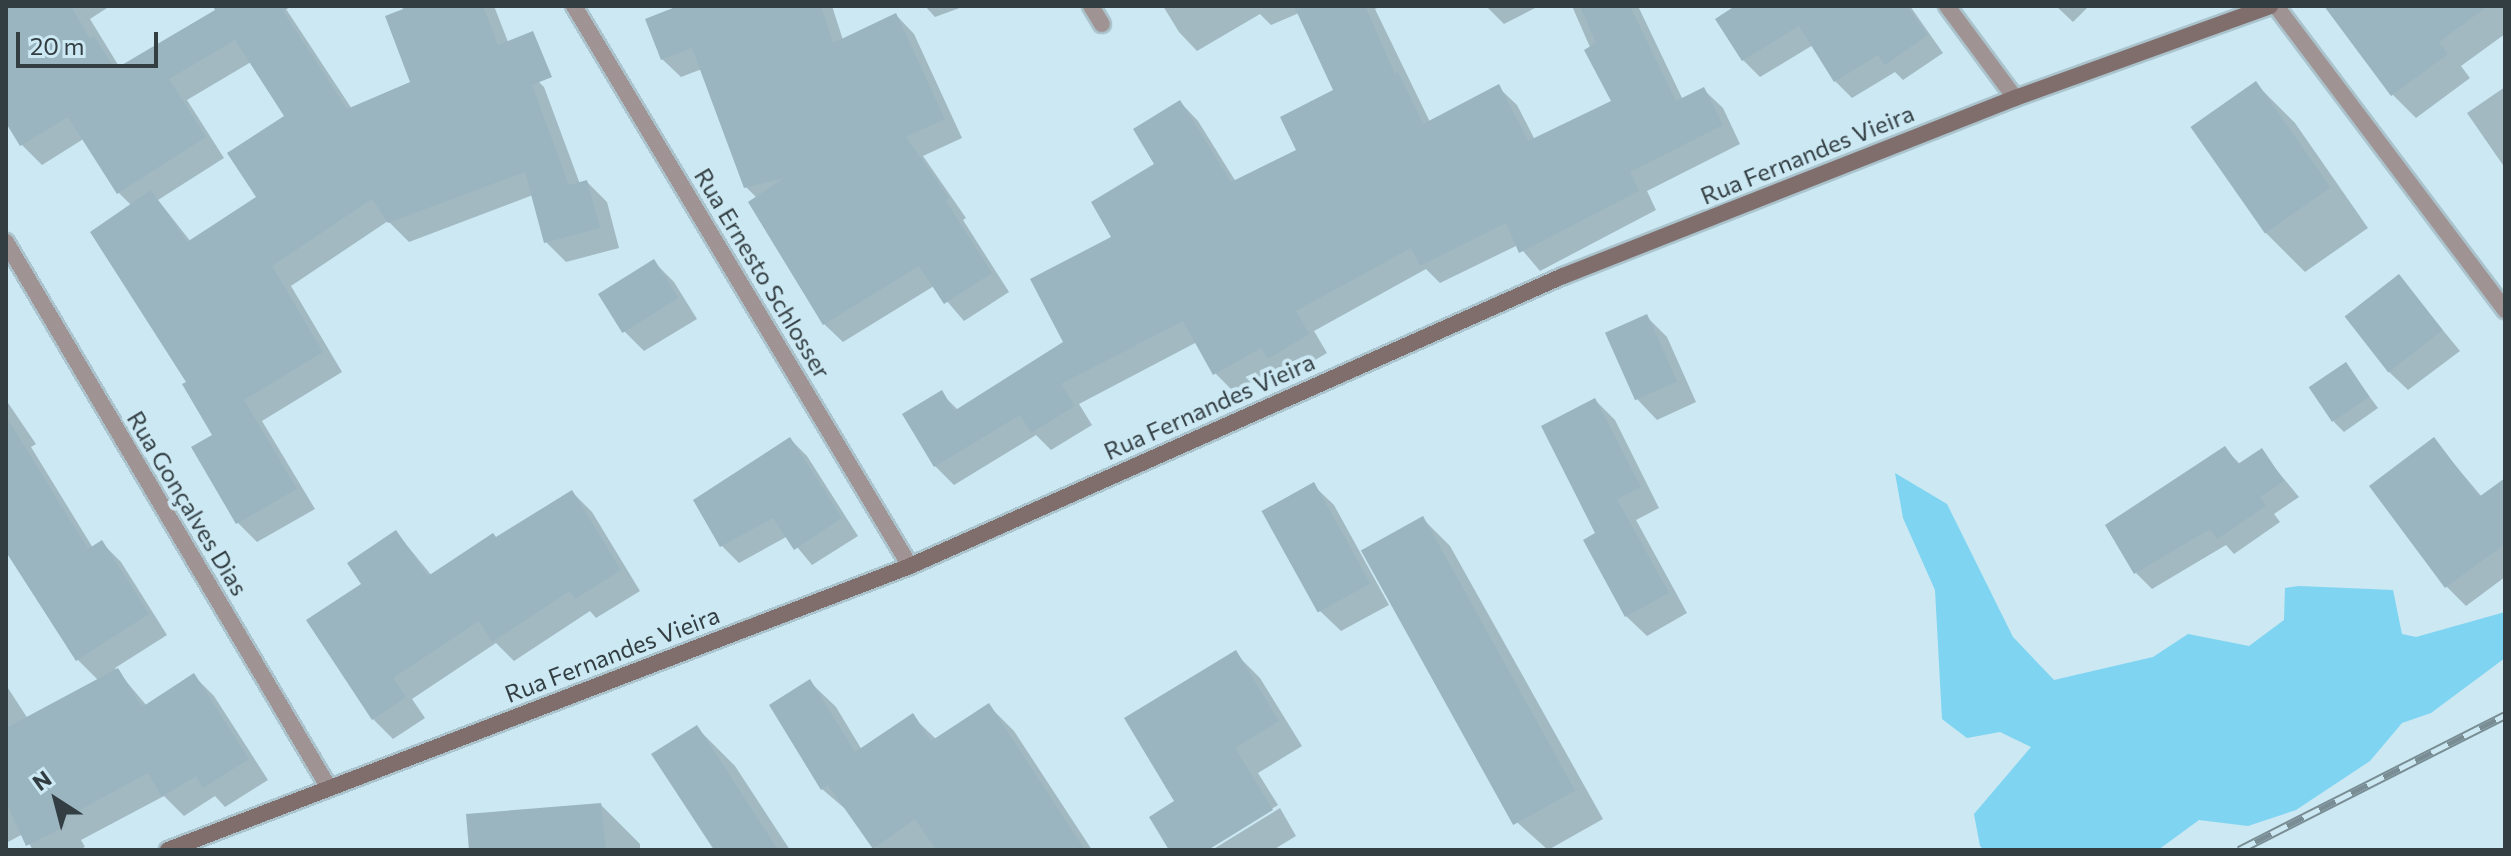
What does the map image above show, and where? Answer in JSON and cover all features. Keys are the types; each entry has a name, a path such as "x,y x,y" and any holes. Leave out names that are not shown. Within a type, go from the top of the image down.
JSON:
{"street":[{"name":"Rua Ernesto Schlosser","path":"574,6 910,566"},
{"path":"1091,6 1102,24"},
{"path":"1947,6 2015,98"},
{"name":"Rua Fernandes Vieira","path":"168,850 910,566 1563,276 2015,98 2273,6"},
{"path":"2273,6 2505,310"},
{"name":"Rua Gonçalves Dias","path":"6,242 329,788"}],"shaded area":[{"path":"1895,473 1947,504 2013,637 2054,680 2153,657 2188,634 2249,646 2284,620 2285,588 2299,586 2393,590 2402,634 2416,637 2505,612 2505,658 2431,713 2402,723 2370,761 2296,810 2248,826 2199,820 2158,850 1984,850 1980,846 1974,814 2031,747 2000,732 1967,738 1942,719 1935,590 1903,518"}],"building":[{"path":"6,6 71,6 90,39 94,36 115,69 215,10 213,6 292,6 283,11 347,109 410,82 385,16 411,6 483,6 498,45 533,31 552,77 532,85 569,185 587,180 600,228 544,243 525,172 388,223 372,199 272,266 323,352 244,400 297,489 236,524 191,447 212,435 182,384 186,382 90,232 151,190 187,242 256,197 227,153 284,116 235,40 169,79 206,137 117,194 68,117 20,146 6,123"},
{"path":"678,6 821,6 833,43 896,13 945,119 906,137 949,198 946,201 992,273 944,304 919,266 823,325 748,202 784,178 744,188 692,48 661,60 645,19"},
{"path":"1294,6 1365,6 1395,74 1398,72 1423,124 1499,84 1528,141 1611,101 1584,50 1596,43 1580,6 1630,6 1676,101 1704,87 1723,125 1630,172 1639,191 1519,253 1506,223 1420,266 1411,248 1296,311 1309,334 1268,359 1261,348 1213,375 1183,321 1061,384 1075,406 1031,433 1020,415 934,467 902,414 942,390 954,411 1063,342 1030,279 1111,237 1091,202 1154,164 1133,129 1180,100 1231,182 1296,150 1280,117 1333,90"},
{"path":"1735,6 1907,6 1928,35 1885,65 1878,55 1834,82 1799,26 1742,61 1715,19"},
{"path":"2324,6 2488,6 2439,42 2448,54 2391,96"},
{"path":"2256,81 2331,187 2265,233 2190,127"},
{"path":"654,259 678,298 622,333 598,294"},
{"path":"2399,274 2443,330 2388,372 2345,316"},
{"path":"1647,314 1677,382 1635,400 1605,333"},
{"path":"2346,362 2369,397 2332,422 2309,387"},
{"path":"1595,398 1641,487 1617,499 1669,593 1625,617 1583,540 1595,533 1541,426"},
{"path":"6,416 88,549 102,540 149,614 76,661 6,552"},
{"path":"790,437 842,518 794,550 773,518 720,547 693,500"},
{"path":"2434,437 2479,497 2505,478 2505,544 2445,588 2369,486"},
{"path":"2225,446 2238,464 2262,448 2284,481 2260,497 2266,506 2217,539 2210,529 2134,574 2105,525"},
{"path":"1314,482 1370,583 1318,613 1262,511"},
{"path":"572,490 621,570 575,599 570,591 492,642 479,621 393,678 406,697 372,720 306,620 361,584 347,563 396,530 428,576 493,533 496,537"},
{"path":"1423,516 1575,791 1513,825 1361,550"},
{"path":"1236,650 1279,721 1235,748 1273,810 1208,850 1169,850 1149,817 1174,801 1124,718"},
{"path":"118,668 142,707 194,673 249,759 203,788 196,776 162,797 148,773 63,819 66,826 26,846 6,802 6,728"},
{"path":"810,679 855,752 913,713 931,741 989,703 1085,850 936,850 915,819 873,849 828,785 821,790 769,705"},
{"path":"697,725 778,850 714,850 651,754"},
{"path":"601,803 606,850 469,850 466,814"}],"railway":[{"path":"2239,850 2505,715"}]}
